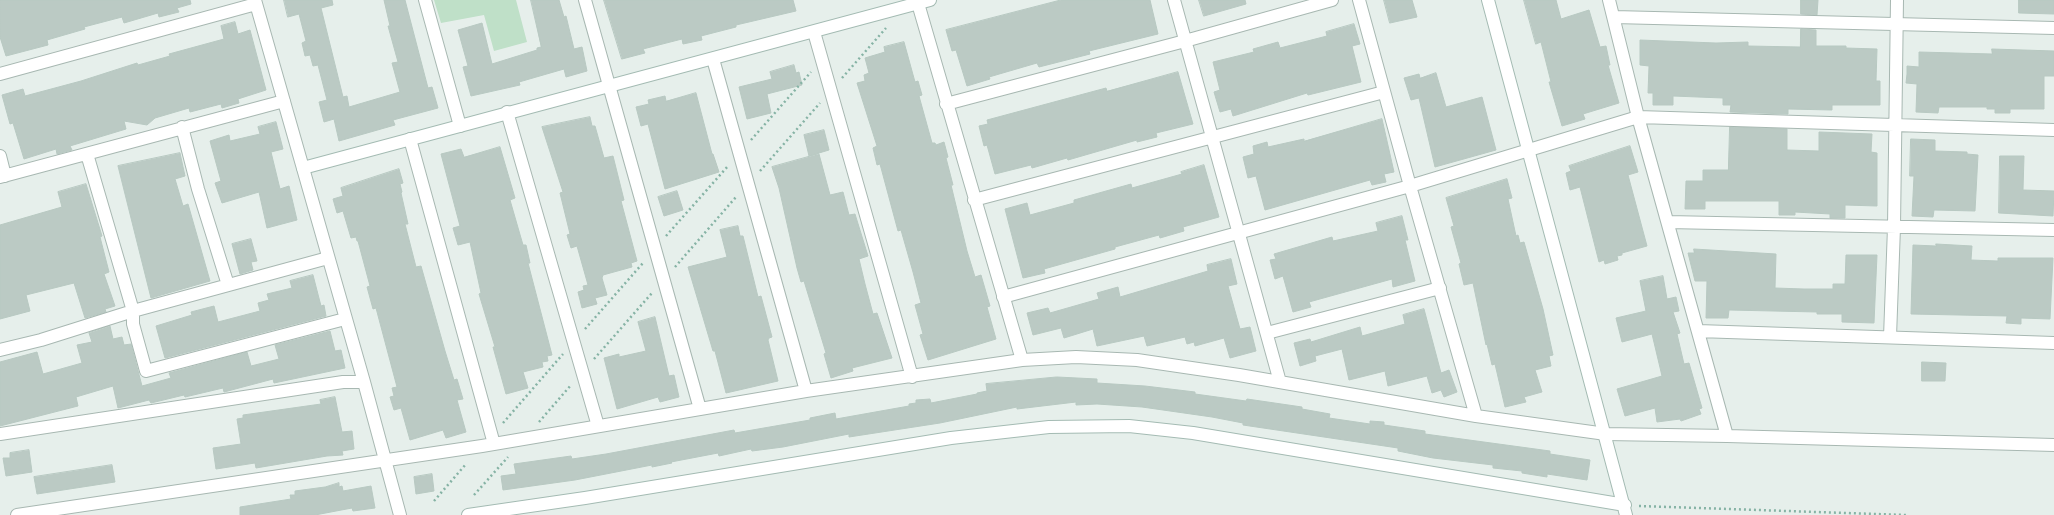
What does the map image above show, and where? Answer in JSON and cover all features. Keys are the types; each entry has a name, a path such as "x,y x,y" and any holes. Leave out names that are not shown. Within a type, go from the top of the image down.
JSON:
{"street":[{"path":"425,0 460,126"},
{"path":"585,0 700,409"},
{"path":"303,168 608,85 814,32 917,2 930,0"},
{"path":"1174,0 1237,232 1280,382"},
{"path":"946,104 1185,41 1332,0"},
{"path":"1359,0 1410,186 1476,416"},
{"path":"468,515 585,498 951,438 1049,427 1129,426 1193,433 1626,510 1488,0"},
{"path":"1610,0 1638,117 1727,436"},
{"path":"1890,337 1894,227 1896,24 1898,0"},
{"path":"0,74 256,2 386,459 400,515"},
{"path":"917,2 1022,360"},
{"path":"1614,17 2054,28"},
{"path":"814,32 912,377"},
{"path":"713,59 749,183 806,391"},
{"path":"974,200 1212,136 1384,92"},
{"path":"0,156 2,176 284,101"},
{"path":"507,112 598,426"},
{"path":"1003,297 1410,186 1528,149 1638,117 2054,130"},
{"path":"182,127 198,188 228,285"},
{"path":"410,139 489,442"},
{"path":"87,154 133,311 133,324 146,371 346,319"},
{"path":"1668,222 2054,230"},
{"path":"0,350 41,340 133,311 328,258"},
{"path":"1267,333 1440,288"},
{"path":"1698,331 2054,343"},
{"path":"17,515 489,442 523,439 806,391 912,377 1022,360 1076,357 1137,360 1280,382 1476,416 1606,434 2054,445"},
{"path":"0,434 344,382 364,382"}],"path":[{"path":"474,495 890,24"},
{"path":"434,501 489,442 574,342 822,59"},
{"path":"1626,510 1906,515"}],"green space":[{"path":"434,0 516,0 527,42 494,51 484,15 441,23"}],"building":[{"path":"0,0 190,0 191,4 177,8 179,12 159,17 158,13 124,23 122,17 84,27 85,29 47,40 48,45 6,56 0,37"},
{"path":"284,0 332,0 333,5 321,8 343,97 347,96 349,107 400,92 392,63 398,62 388,26 390,26 384,0 405,0 428,88 432,87 438,108 393,120 395,125 339,141 334,119 324,122 319,102 327,100 318,65 313,66 310,55 305,56 302,43 306,41 299,14 288,17"},
{"path":"531,0 559,0 564,17 566,16 574,49 582,47 587,71 566,77 564,69 519,82 520,85 471,96 463,67 468,66 458,30 482,23 492,64 537,50 537,48 541,47"},
{"path":"604,0 793,0 796,11 736,25 736,27 701,36 702,40 683,44 682,39 643,49 645,53 622,59"},
{"path":"1061,0 1150,0 1158,34 1089,51 1090,54 1039,67 1037,63 989,77 990,79 967,86 956,50 952,51 946,30"},
{"path":"1199,0 1245,0 1246,4 1204,16"},
{"path":"1384,0 1412,0 1417,17 1390,23"},
{"path":"1524,0 1556,0 1561,19 1589,10 1600,47 1606,46 1610,65 1608,65 1619,103 1583,114 1585,119 1562,126 1549,82 1551,82 1541,42 1536,44"},
{"path":"1801,0 1818,0 1817,15 1801,14"},
{"path":"2019,0 2054,0 2054,14 2019,13"},
{"path":"235,22 238,34 250,30 266,90 238,99 239,103 222,108 221,104 190,112 189,108 155,118 147,125 124,121 126,129 70,146 72,150 57,154 56,149 24,159 13,123 10,124 2,95 23,89 25,96 81,81 137,63 138,65 170,56 169,54 224,39 221,26"},
{"path":"1354,24 1360,44 1352,46 1361,82 1308,95 1307,93 1233,116 1231,109 1220,112 1214,92 1220,90 1213,62 1254,52 1253,49 1278,42 1280,48 1327,36 1326,32"},
{"path":"1801,29 1816,30 1816,46 1846,46 1846,48 1877,49 1876,81 1880,81 1880,105 1832,105 1832,110 1788,109 1788,114 1730,112 1731,105 1723,105 1723,98 1673,96 1673,105 1653,105 1653,93 1648,93 1649,66 1640,65 1640,40 1716,43 1748,42 1748,46 1800,47"},
{"path":"904,42 915,82 918,81 922,95 919,96 932,143 935,143 936,145 944,142 948,157 946,158 953,185 951,185 967,251 975,277 981,275 990,306 987,307 996,339 928,360 920,335 923,334 915,305 921,303 901,230 898,231 880,164 877,165 873,148 877,146 857,83 865,81 864,75 869,73 865,58 885,52 884,47"},
{"path":"1992,49 2054,51 2054,76 2044,76 2044,109 2010,109 2010,113 1995,113 1995,109 1987,109 1987,107 1939,107 1938,113 1916,112 1917,84 1906,83 1907,66 1919,67 1919,52 1992,54"},
{"path":"794,65 796,73 799,72 802,85 767,94 771,113 747,119 739,87 772,79 770,72"},
{"path":"1178,72 1193,124 1156,133 1157,137 1137,142 1137,140 1068,160 1067,158 1032,168 1031,165 995,174 987,145 984,146 979,126 988,124 987,120 1106,88 1107,91"},
{"path":"1436,73 1446,107 1482,97 1496,150 1435,167 1419,98 1411,100 1404,78 1419,74 1420,78"},
{"path":"696,93 712,154 719,172 665,189 648,124 641,126 636,107 649,104 648,100 665,96 666,101"},
{"path":"590,117 592,126 595,126 604,158 613,156 624,200 621,201 637,261 631,263 632,267 603,275 602,278 607,295 595,298 597,304 582,308 578,292 584,290 583,286 588,285 577,246 571,248 567,235 570,234 560,193 563,192 542,127"},
{"path":"1382,119 1394,172 1384,174 1386,182 1372,185 1370,180 1265,210 1256,176 1248,178 1243,157 1254,154 1253,146 1267,142 1268,147 1304,139 1304,141"},
{"path":"276,122 283,149 271,152 280,189 289,186 297,220 267,228 259,192 222,203 215,183 221,181 210,141 229,135 230,141 260,134 258,127"},
{"path":"1730,127 1787,129 1787,150 1819,151 1819,132 1872,134 1871,152 1877,153 1877,206 1845,205 1845,218 1830,218 1830,214 1795,212 1795,215 1779,215 1779,201 1705,201 1705,209 1685,209 1686,181 1703,181 1703,170 1728,170"},
{"path":"824,130 829,150 809,156 804,135"},
{"path":"1911,139 1935,140 1935,151 1967,152 1967,154 1978,155 1975,211 1934,210 1933,217 1912,216 1914,176 1910,176"},
{"path":"1630,146 1638,172 1628,175 1647,246 1622,253 1622,255 1617,256 1618,260 1605,264 1604,260 1599,262 1580,187 1570,190 1566,173 1571,171 1569,166"},
{"path":"500,147 515,198 510,200 523,245 526,245 530,263 528,263 552,355 547,356 548,361 542,362 543,367 523,372 528,388 506,394 493,347 495,347 479,294 481,293 470,242 458,245 453,228 460,226 441,154 461,149 464,157"},
{"path":"180,153 185,176 175,179 183,206 188,204 210,281 151,298 118,166"},
{"path":"819,154 830,195 843,192 849,215 855,214 868,256 859,259 865,284 873,314 877,313 892,358 852,368 853,371 831,378 824,354 826,353 804,281 801,282 797,268 779,188 772,167"},
{"path":"2000,156 2024,156 2023,190 2054,191 2053,216 1999,213"},
{"path":"1204,165 1219,217 1183,227 1184,231 1160,238 1159,235 1115,247 1115,249 1044,269 1045,273 1023,278 1005,209 1027,203 1030,215 1074,203 1074,200 1131,184 1132,188 1182,174 1181,172"},
{"path":"399,169 403,183 400,184 401,193 408,224 405,224 416,267 421,266 454,380 457,379 463,399 457,400 466,432 446,438 443,430 410,440 401,408 394,410 390,397 394,396 392,388 397,387 376,308 373,309 367,287 370,286 358,241 356,237 351,238 343,211 337,213 333,199 343,196 341,188"},
{"path":"1507,179 1512,198 1508,199 1516,236 1518,235 1520,243 1524,242 1543,309 1553,355 1549,356 1551,366 1535,370 1542,392 1524,397 1526,402 1505,407 1495,364 1492,365 1487,344 1486,345 1473,283 1464,285 1459,264 1461,263 1451,227 1454,226 1446,198"},
{"path":"86,184 102,236 100,237 109,272 104,274 115,306 105,309 106,312 85,318 74,283 26,295 30,311 0,319 0,225 62,207 58,192"},
{"path":"677,191 683,210 664,216 658,197"},
{"path":"1402,216 1408,240 1405,240 1415,281 1393,287 1392,279 1309,302 1311,307 1293,312 1283,276 1275,279 1270,260 1276,259 1274,254 1332,237 1333,241 1378,231 1376,223"},
{"path":"738,226 740,236 743,236 758,297 761,296 772,337 768,340 778,381 726,393 715,351 713,351 688,267 727,257 720,230"},
{"path":"251,239 257,261 251,262 253,270 240,274 232,244"},
{"path":"1936,244 1972,246 1971,260 1998,261 1998,258 2053,258 2050,319 2021,318 2021,324 2006,323 2007,316 1911,314 1913,245 1936,246"},
{"path":"1694,249 1776,254 1775,288 1804,289 1833,289 1833,284 1845,284 1846,255 1877,255 1874,323 1842,322 1842,314 1817,314 1817,312 1729,310 1728,318 1706,318 1707,281 1695,281 1688,253 1694,253"},
{"path":"1231,259 1237,284 1228,286 1240,329 1250,327 1256,351 1230,358 1224,338 1195,346 1194,342 1187,344 1185,337 1147,346 1144,336 1097,346 1093,329 1064,338 1061,328 1033,335 1027,313 1048,308 1050,313 1099,299 1097,293 1118,287 1120,297 1208,271 1207,265"},
{"path":"313,275 321,306 324,305 326,316 165,358 156,326 192,315 191,312 214,306 218,322 260,311 258,303 269,300 267,294 292,288 290,281"},
{"path":"1663,276 1667,299 1676,297 1679,311 1673,312 1680,333 1677,334 1684,364 1689,363 1702,408 1699,409 1701,414 1681,421 1680,419 1657,422 1655,408 1625,416 1617,389 1662,376 1652,334 1622,342 1616,318 1646,311 1640,281"},
{"path":"1424,309 1441,373 1449,370 1457,392 1444,397 1441,390 1432,393 1427,376 1388,386 1385,371 1349,380 1342,349 1315,356 1316,361 1300,366 1294,343 1310,339 1311,342 1360,327 1362,336 1405,324 1403,315"},
{"path":"655,317 669,376 674,375 679,397 660,402 658,397 617,409 604,358 619,354 619,357 646,351 638,322"},
{"path":"110,326 113,339 122,337 124,345 131,344 142,386 171,378 169,373 247,352 251,366 279,359 275,345 330,331 335,351 341,350 345,368 274,383 273,379 224,392 223,388 151,403 149,400 118,408 113,386 76,397 78,406 0,426 0,362 37,352 43,374 82,363 77,345 92,342 89,333"},
{"path":"1922,362 1946,363 1945,381 1922,381"},
{"path":"1057,377 1097,379 1097,383 1145,386 1195,392 1195,394 1246,401 1247,399 1302,407 1302,409 1330,414 1329,418 1370,424 1370,421 1384,422 1384,425 1425,431 1425,434 1550,451 1550,454 1590,460 1587,480 1547,474 1547,477 1522,473 1522,471 1493,468 1493,465 1433,458 1398,451 1398,448 1243,425 1243,423 1212,417 1142,407 1097,404 1076,405 1076,402 1017,409 1017,407 940,423 849,437 849,434 783,447 752,451 751,449 719,456 718,453 652,467 652,465 575,480 503,490 501,476 516,474 514,464 571,456 572,459 606,454 734,430 735,433 810,420 810,418 835,413 836,419 909,406 909,404 916,403 916,400 930,399 931,403 977,394 987,391 986,384"},
{"path":"335,397 342,432 352,431 354,449 342,451 343,455 327,456 256,468 255,463 216,469 213,448 241,444 237,419 243,418 243,415 321,404 320,400"},
{"path":"29,450 32,472 6,476 3,458 10,458 10,453"},
{"path":"112,465 115,482 37,494 34,477"},
{"path":"432,474 434,491 416,494 414,477"},
{"path":"339,483 339,487 342,486 343,491 371,486 375,508 353,511 352,508 315,515 240,515 240,507 291,499 290,495 295,495 295,491 325,487"}]}
